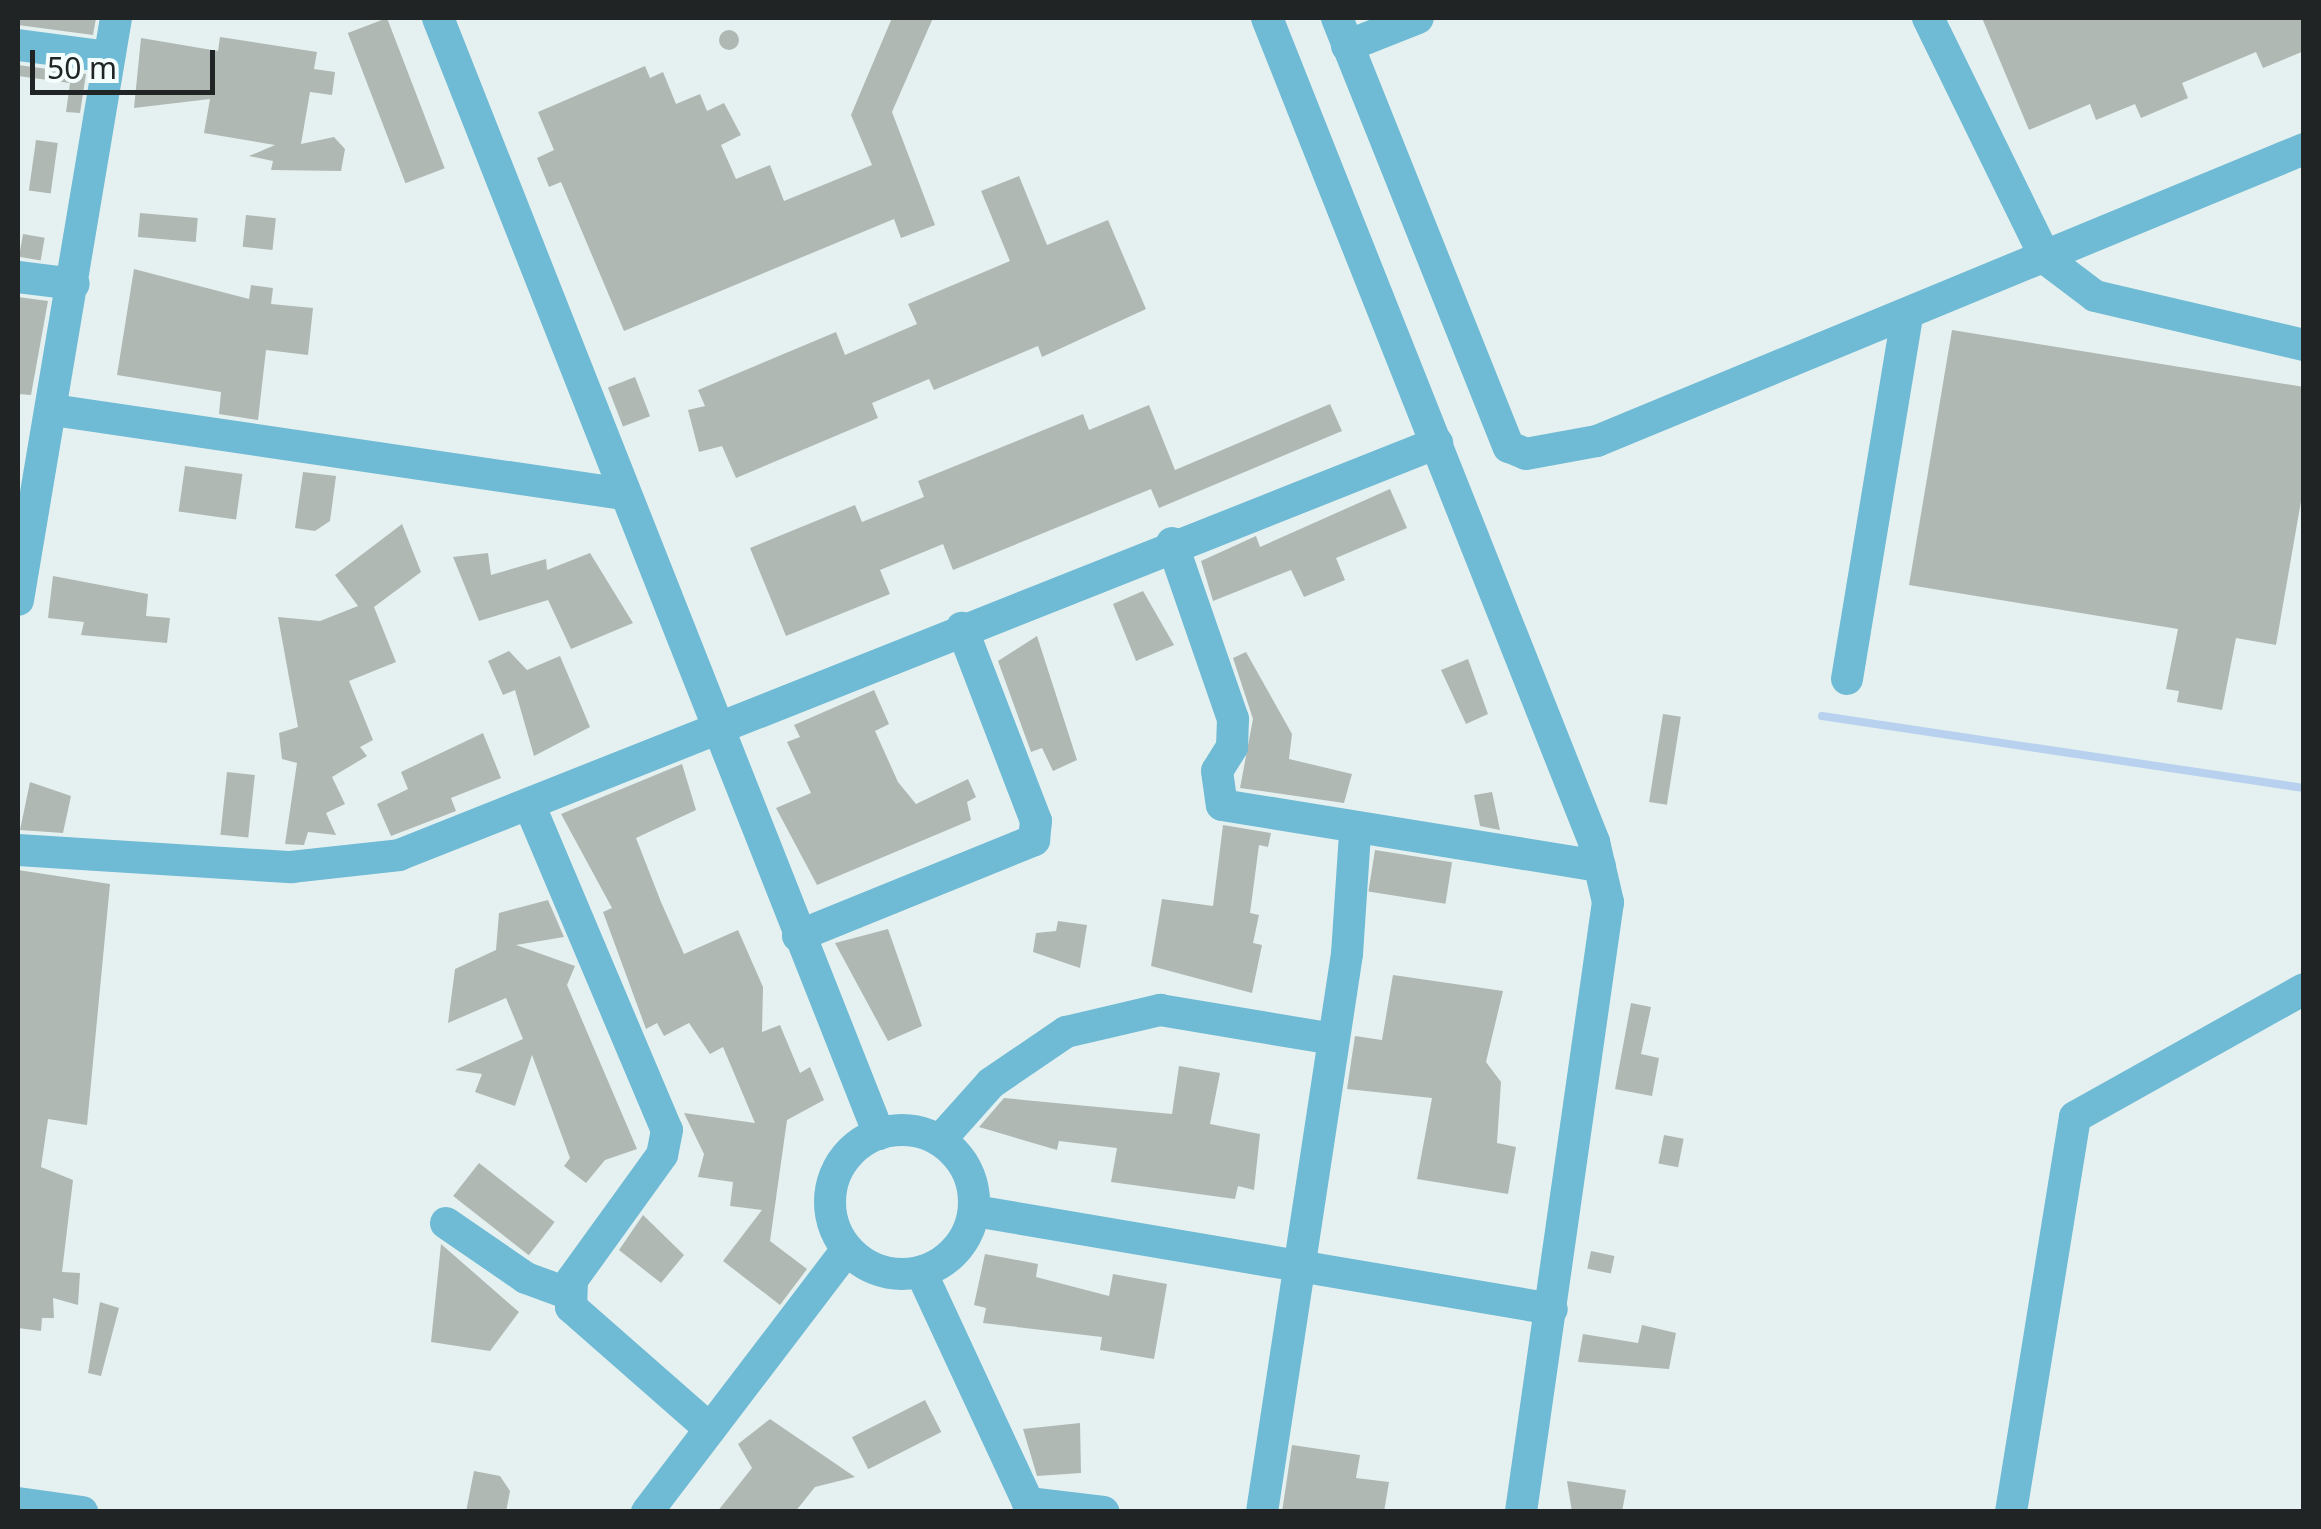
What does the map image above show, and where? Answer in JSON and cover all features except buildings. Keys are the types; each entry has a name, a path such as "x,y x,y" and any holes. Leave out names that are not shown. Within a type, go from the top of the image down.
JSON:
{"street":[{"path":"18,600 116,18"},
{"path":"438,18 710,724 879,1134"},
{"path":"1267,18 1600,866 1608,902 1601,980 1521,1512"},
{"path":"1418,18 1342,32 1509,447 1547,456 1597,441 1907,316 2304,149"},
{"path":"1928,18 2046,259 2096,296 2304,345"},
{"path":"18,45 109,57"},
{"path":"18,277 74,284"},
{"path":"1847,679 1907,316"},
{"path":"52,410 624,494"},
{"path":"18,850 344,866 399,855 529,804 710,724 1436,443"},
{"path":"1172,543 1233,719 1218,800 1355,833 1600,866"},
{"path":"798,936 1034,840 1036,821 962,628"},
{"path":"529,804 667,1130 662,1156 567,1293"},
{"path":"1262,1512 1334,1039 1355,833"},
{"path":"2011,1512 2074,1117 2304,989"},
{"path":"940,1140 991,1083 1066,1032 1160,1010 1334,1039"},
{"path":"879,1134 940,1140 968,1170 974,1211 957,1250 920,1272 880,1272 847,1249 830,1193 846,1157 879,1134"},
{"path":"974,1211 1552,1309"},
{"path":"446,1223 526,1278 567,1293"},
{"path":"647,1512 847,1249"},
{"path":"920,1272 1019,1507 1103,1512"},
{"path":"567,1293 571,1307 710,1429"},
{"path":"18,1504 82,1512"}],"waterway":[{"path":"1822,716 2304,788"}]}
